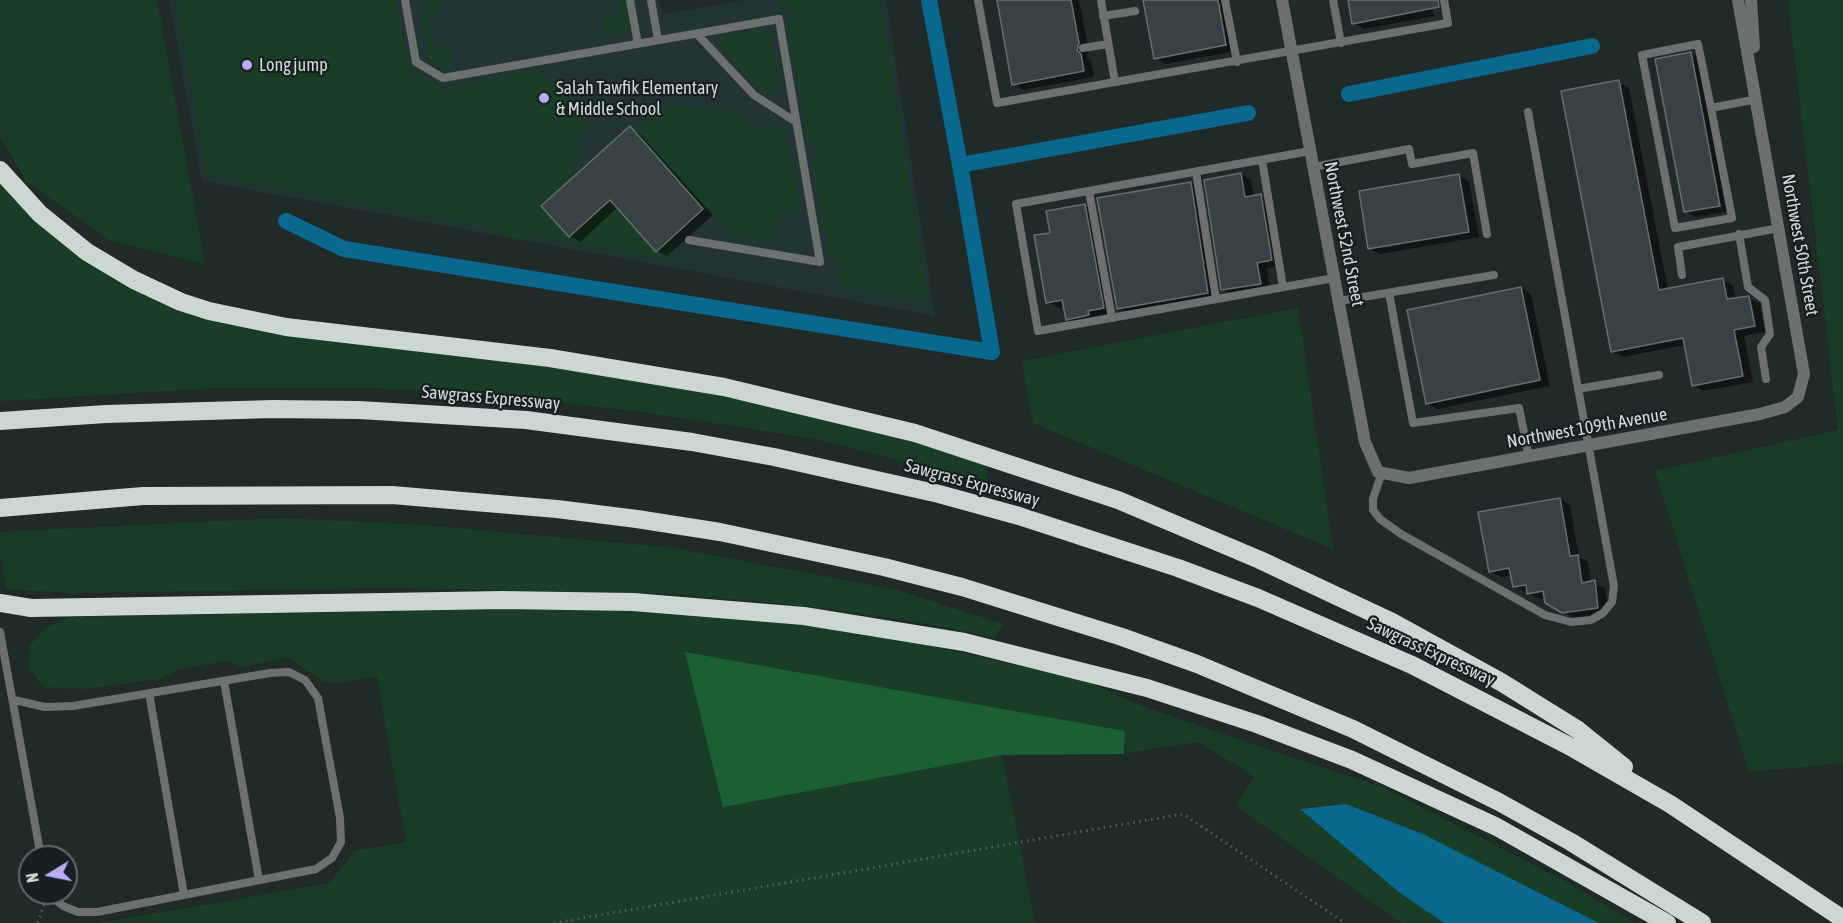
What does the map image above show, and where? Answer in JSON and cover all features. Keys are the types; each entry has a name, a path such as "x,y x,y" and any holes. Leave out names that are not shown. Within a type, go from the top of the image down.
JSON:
{"highway":[{"path":"0,170 40,214 87,252 134,280 182,302 209,311 278,326 550,358 724,387 915,433 1118,500 1335,594 1462,660 1578,730 1670,804"},
{"name":"Sawgrass Expressway","path":"0,422 238,409 442,414 526,420 692,442 857,475 1019,516 1101,541 1258,598 1383,652 1488,702 1670,804 1843,919"},
{"path":"0,508 143,496 392,495 556,509 720,532 884,567 962,587 1122,637 1197,664 1353,729 1540,825 1702,923"},
{"path":"0,603 31,608 503,600 633,602 804,616 964,642 1156,691 1257,724 1352,760 1497,827 1667,923"}],"street":[{"name":"Northwest 52nd Street","path":"1282,0 1365,442 1380,472"},
{"name":"Northwest 50th Street","path":"1738,0 1804,374 1798,397"},
{"name":"Northwest 50th Street","path":"1751,0 1757,99"},
{"name":"Northwest 109th Avenue","path":"1380,472 1409,478 1529,457 1760,414 1785,407 1798,397"}],"lane":[{"path":"405,0 417,62 443,78 779,20 820,262 688,240"},
{"path":"630,0 638,44"},
{"path":"651,0 658,40"},
{"path":"978,0 997,103 1448,23 1444,0"},
{"path":"1101,0 1115,82"},
{"path":"1226,0 1237,62"},
{"path":"1333,0 1341,43"},
{"path":"1103,16 1135,10"},
{"path":"697,34 754,95 796,122"},
{"path":"1083,48 1108,44"},
{"path":"1698,44 1711,108 1732,219 1675,228 1642,55 1698,44"},
{"path":"1711,108 1757,99"},
{"path":"1380,472 1373,499 1373,510 1380,519 1401,534 1545,615 1570,622 1591,620 1603,613 1611,602 1614,586 1527,112"},
{"path":"1313,167 1409,149 1412,164 1473,153 1487,234"},
{"path":"1310,151 1016,204 1038,331 1334,278"},
{"path":"1262,160 1284,287"},
{"path":"1196,172 1216,299"},
{"path":"1089,191 1112,318"},
{"path":"1682,275 1678,247 1779,228"},
{"path":"1739,234 1748,287 1765,300 1770,334 1761,347 1766,379"},
{"path":"1339,301 1494,275"},
{"path":"1389,293 1413,423 1519,408 1529,457"},
{"path":"1578,389 1659,375"},
{"path":"0,632 39,845"},
{"path":"14,700 45,707 73,706 289,672 305,680 318,698 340,818 341,842 332,858 316,869 97,912 78,912 62,905"},
{"path":"224,681 259,880"},
{"path":"148,693 184,895"}],"path":[{"path":"554,923 1183,814 1345,923"},
{"path":"38,923 43,905"}],"shaded area":[{"name":"Salah Tawfik Elementary & Middle School","path":"169,0 659,0 662,14 744,0 886,0 935,316 202,181"}],"green space":[{"path":"0,0 157,0 205,264 109,240 26,181 0,137"},
{"path":"176,0 396,0 407,56 415,71 428,82 445,88 538,70 589,126 573,140 582,150 566,164 575,175 541,206 610,200 655,251 671,238 674,243 670,261 531,235 520,239 509,237 494,232 490,228 207,175"},
{"path":"432,0 439,0 441,6 438,10 427,13 433,47 449,45 453,67 439,69 429,58 422,15 424,6"},
{"path":"618,0 626,0 630,29 627,32 605,36 602,19 621,15"},
{"path":"781,0 880,0 928,301 839,285 842,260 830,258 812,163 818,158 815,141 808,136 787,25 794,23 791,10 783,11"},
{"path":"1788,0 1843,0 1843,763 1749,772 1655,471 1838,430"},
{"path":"757,29 766,32 771,39 779,81 773,89 762,90 721,48 719,43 722,35"},
{"path":"661,107 735,110 751,127 784,128 802,216 790,208 769,229 778,238 771,242 733,234 707,205 703,209 633,130"},
{"path":"0,178 39,221 176,304 670,383 850,421 986,460 988,483 816,439 650,413 493,394 371,388 216,388 0,401"},
{"path":"1298,308 1333,549 1033,423 1022,361"},
{"path":"282,518 423,525 674,548 897,590 1003,624 994,638 940,626 833,609 680,594 389,588 70,593 6,589 0,555 0,532"},
{"path":"458,610 631,610 769,618 868,632 1083,680 1144,707 1384,788 1565,881 1635,923 1599,923 1423,834 1346,804 1301,809 1400,893 1444,923 1402,923 1236,806 1254,776 1198,742 1126,753 1125,731 724,807 1002,755 1035,923 100,923 330,883 354,851 406,842 377,676 337,683 323,682 288,657 242,667 227,661 179,669 160,679 83,689 44,687 29,669 30,645 47,627 71,617"},
{"path":"685,652 1125,731 1124,754 1002,755 723,807"}],"water":[{"path":"1346,804 1423,834 1599,923 1444,923 1400,893 1300,809"}],"building":[{"path":"997,0 1071,0 1079,43 1077,50 1081,54 1084,71 1012,85"},
{"path":"1143,0 1218,0 1226,45 1154,59"},
{"path":"1348,0 1438,0 1439,7 1352,24"},
{"path":"1691,52 1720,206 1684,212 1655,59"},
{"path":"1619,80 1659,290 1723,278 1727,299 1749,296 1755,326 1734,330 1743,376 1692,386 1683,338 1611,352 1561,91"},
{"path":"630,126 703,209 656,252 610,200 569,237 541,206"},
{"path":"1241,173 1245,197 1261,194 1272,260 1257,263 1261,284 1221,290 1204,180"},
{"path":"1459,174 1469,232 1368,249 1359,191"},
{"path":"1191,182 1208,293 1117,309 1097,198"},
{"path":"1085,204 1104,308 1088,311 1089,315 1066,320 1062,300 1046,303 1034,235 1050,233 1046,211"},
{"path":"1521,287 1540,380 1426,404 1407,310"},
{"path":"1560,498 1570,556 1578,555 1582,583 1595,580 1598,608 1562,613 1545,603 1543,591 1527,594 1526,585 1513,587 1509,568 1489,572 1478,512"}],"waterway":[{"path":"929,0 960,165"},
{"path":"1349,94 1592,46"},
{"path":"286,221 344,249 992,352 960,165 1248,113"}],"place":[{"name":"Long jump","path":"247,65"},
{"name":"Salah Tawfik Elementary & Middle School","path":"544,98"}]}
